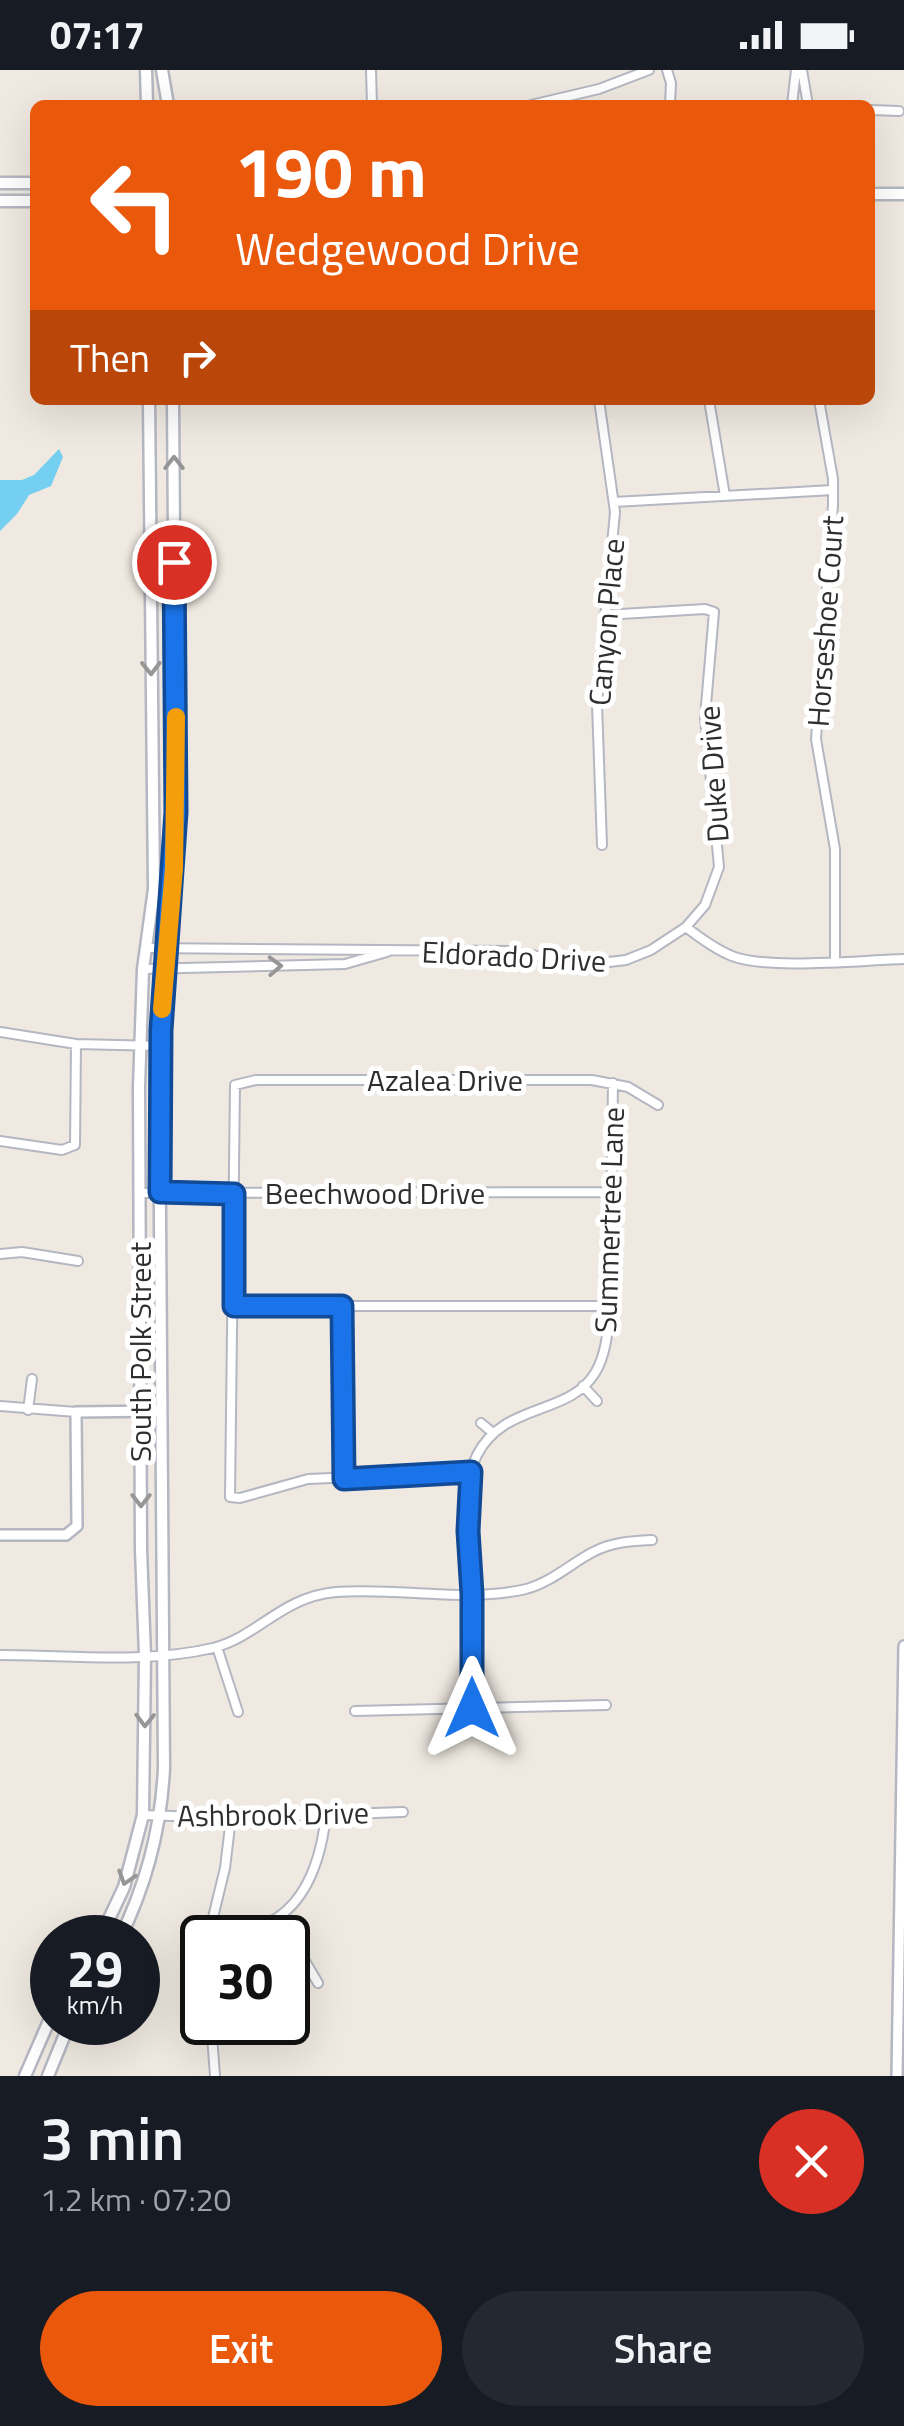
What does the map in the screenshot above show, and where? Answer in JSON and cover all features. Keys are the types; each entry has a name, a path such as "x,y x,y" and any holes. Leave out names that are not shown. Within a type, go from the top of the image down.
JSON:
{"main road":[{"path":"146,70 148,100"},
{"path":"162,70 167,100"},
{"path":"0,183 30,183"},
{"path":"875,194 904,194"},
{"path":"0,200 30,201"},
{"name":"South Polk Street","path":"111,1915 124,1887 143,1814 146,1655 140,1045 143,969 154,888 149,405"},
{"name":"South Polk Street","path":"129,1915 150,1864 162,1816 160,1046 176,812 173,405"},
{"path":"25,2076 38,2045"},
{"path":"48,2076 61,2045"}],"street":[{"path":"371,70 372,100"},
{"path":"552,100 600,89 649,70"},
{"path":"667,70 672,83 670,100"},
{"path":"793,100 799,70"},
{"path":"799,70 807,100"},
{"path":"875,110 899,112"},
{"name":"Canyon Place","path":"600,405 616,512 597,704 602,845"},
{"path":"710,405 726,496"},
{"name":"Horseshoe Court","path":"821,405 833,490 816,739 835,849 835,961"},
{"path":"614,502 833,490"},
{"name":"Duke Drive","path":"604,615 714,612 705,717 719,867 705,904 686,927"},
{"path":"686,927 736,958 766,962 904,958"},
{"name":"Eldorado Drive","path":"146,948 511,951 601,964 651,950 686,927"},
{"path":"227,949 228,968"},
{"name":"Eldorado Drive","path":"143,969 345,964 394,950"},
{"path":"0,1032 76,1044 160,1046"},
{"path":"0,1141 62,1150 75,1145 76,1044"},
{"name":"Azalea Drive","path":"234,1194 235,1085 256,1080 542,1079 614,1083 658,1106"},
{"name":"Summertree Lane","path":"583,1386 596,1372 607,1339 614,1083"},
{"name":"Beechwood Drive","path":"139,1192 612,1192"},
{"path":"234,1194 230,1497 240,1498 308,1479 471,1472"},
{"path":"0,1254 22,1252 78,1262"},
{"path":"234,1306 610,1306"},
{"path":"342,1306 344,1479"},
{"path":"28,1410 32,1379"},
{"path":"472,1708 468,1531 471,1472 478,1454 501,1425 551,1406 583,1386 597,1401"},
{"path":"0,1406 76,1412 159,1411"},
{"path":"0,1536 66,1536 77,1526 76,1412"},
{"path":"480,1423 493,1433"},
{"path":"0,1655 162,1655 217,1647 284,1607 336,1592 472,1594 523,1590 594,1551 618,1542 652,1540"},
{"path":"897,2076 904,1646"},
{"path":"217,1647 238,1712"},
{"path":"355,1711 606,1705"},
{"name":"Ashbrook Drive","path":"143,1814 231,1818 402,1812"},
{"path":"280,1915 293,1906 311,1881 322,1852 326,1815"},
{"path":"214,1915 226,1868 231,1818"},
{"path":"310,1969 318,1983"},
{"path":"213,2045 215,2076"}],"water":[{"path":"59,449 63,457 51,486 29,495 0,531 0,480 22,480 34,475"}],"slow traffic":[{"path":"162,1009 174,868 176,717"}],"route":[{"path":"174,562 176,812 161,1030 160,1192 234,1194 234,1306 342,1306 344,1479 471,1472 468,1531 472,1708"}]}
